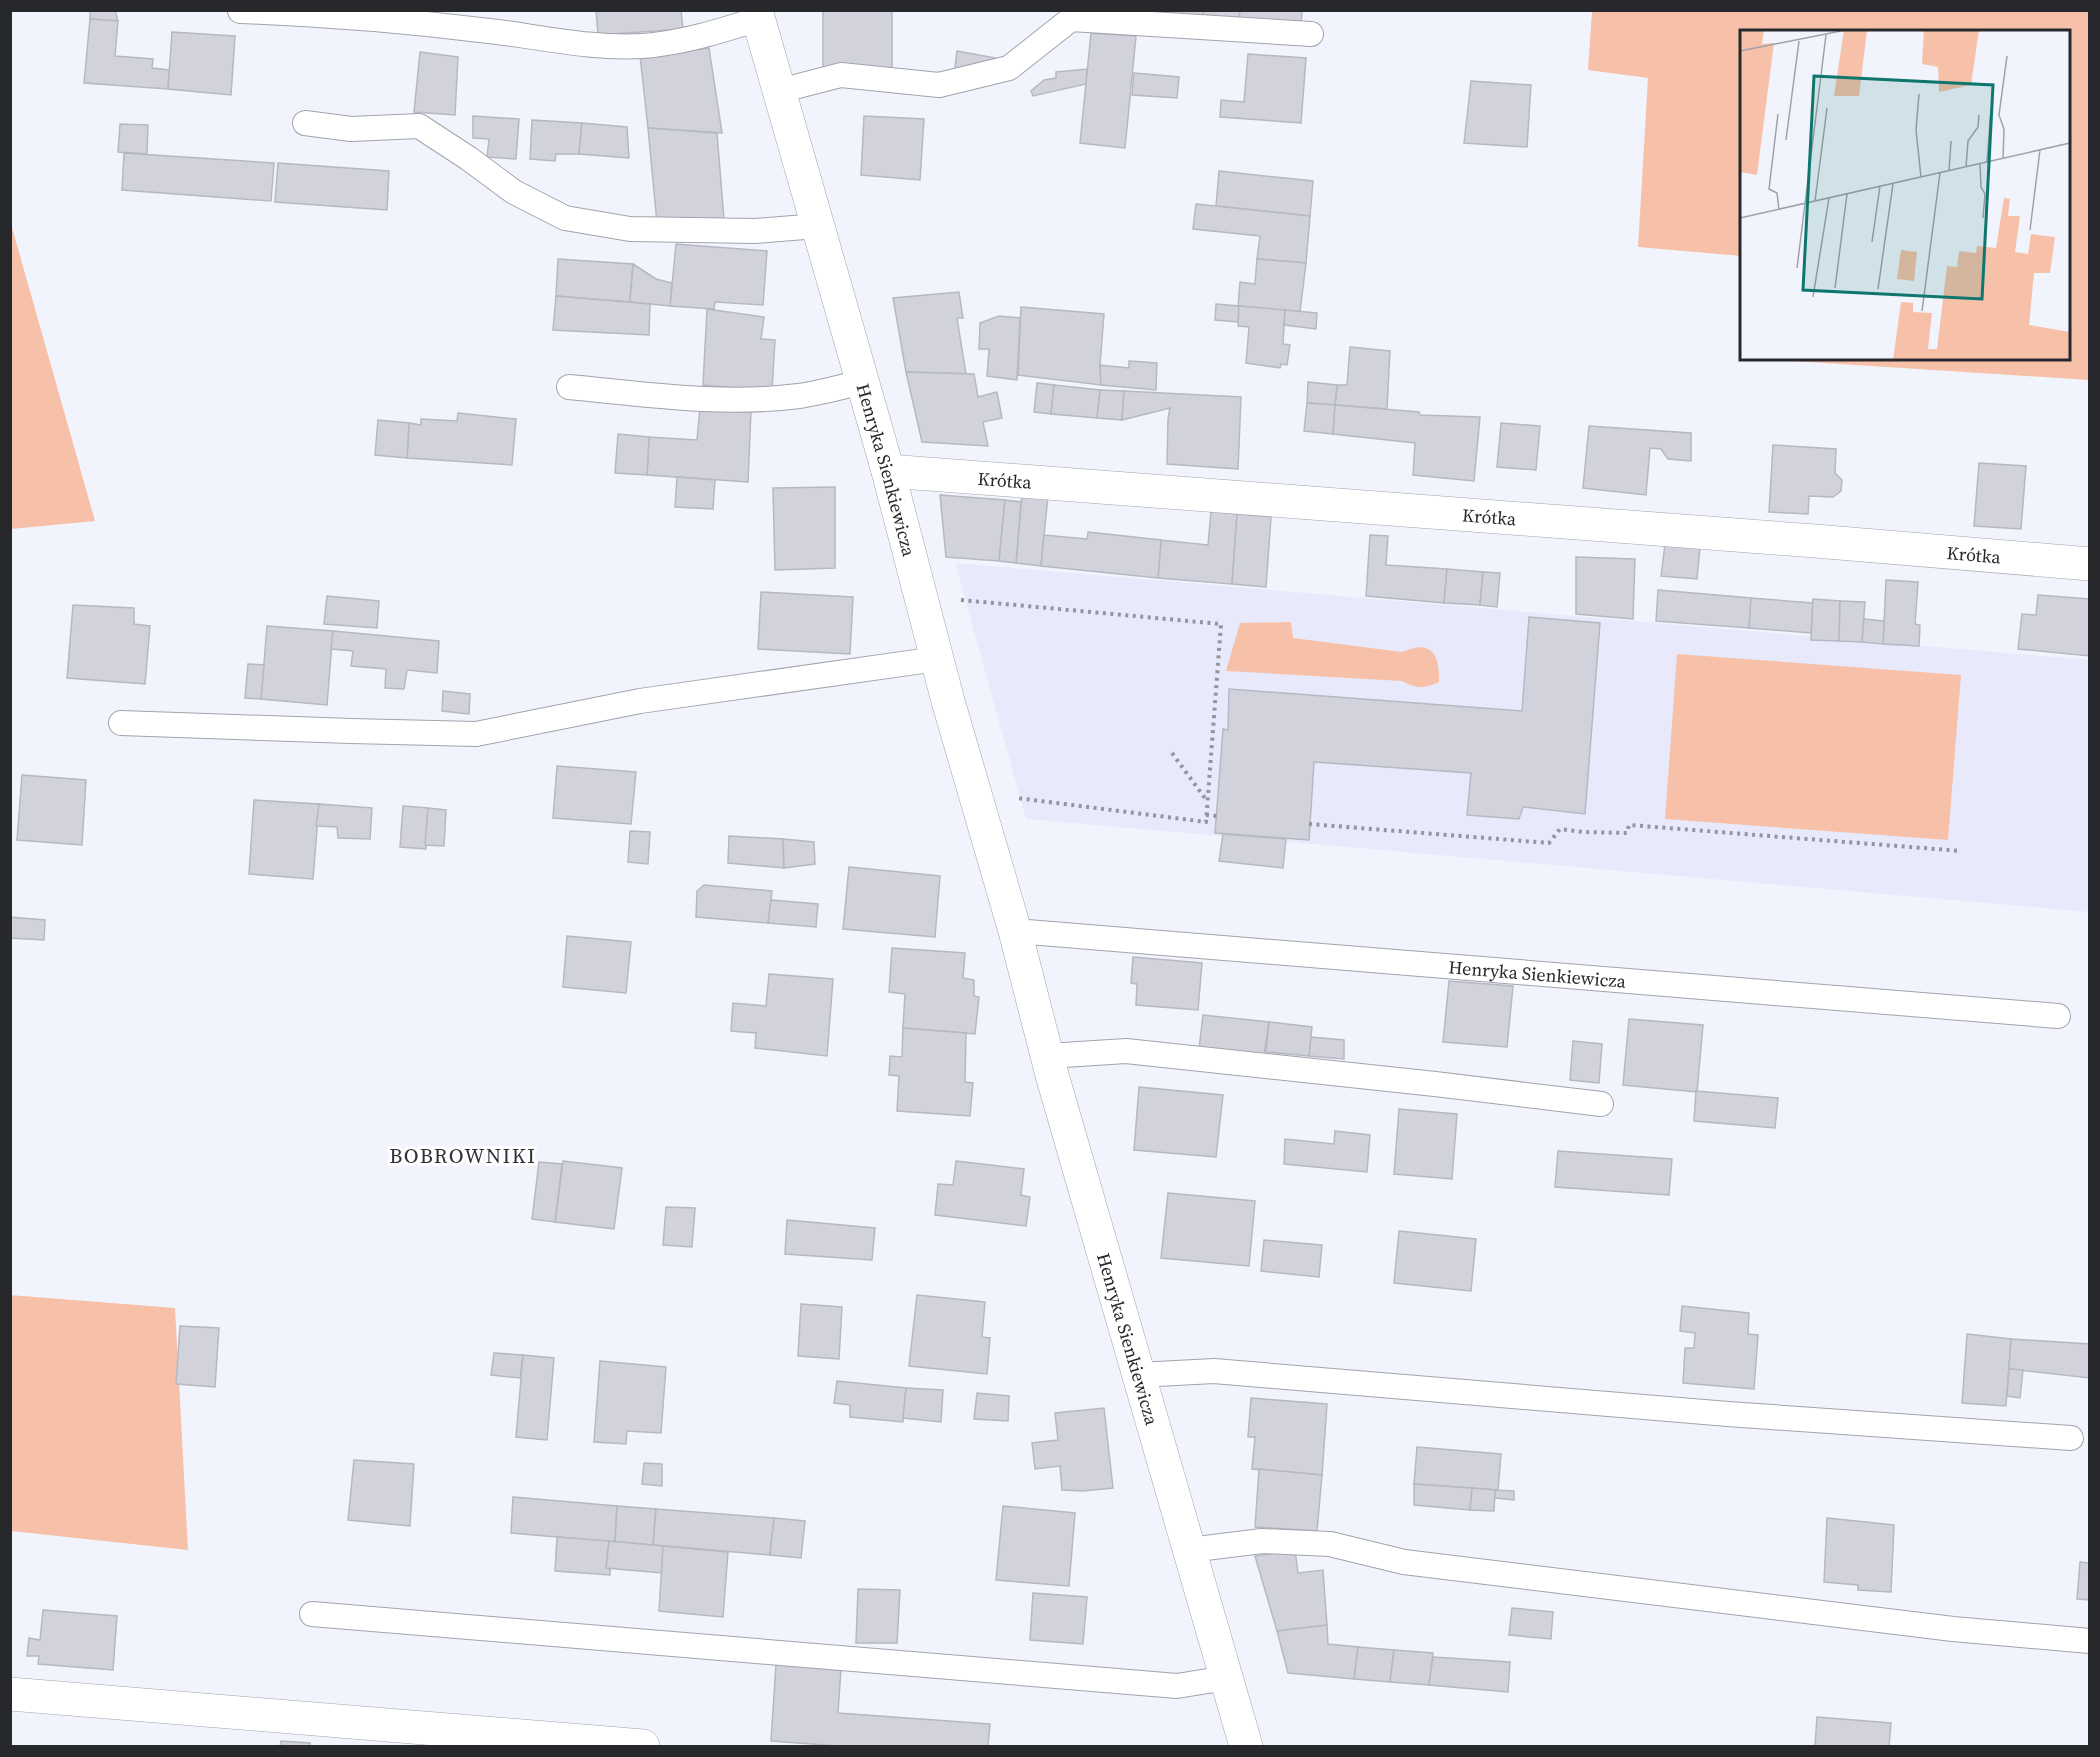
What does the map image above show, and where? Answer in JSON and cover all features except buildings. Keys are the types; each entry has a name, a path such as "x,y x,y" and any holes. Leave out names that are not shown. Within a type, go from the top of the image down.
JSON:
{"street":[{"name":"Henryka Sienkiewicza","path":"757,15 888,471 937,659 1138,1375 1246,1746"},
{"name":"Krótka","path":"888,471 2090,564"},
{"path":"10,1694 644,1746"}],"lane":[{"path":"240,12 298,13 425,23 572,44 644,46 708,35 757,15"},
{"path":"779,92 841,75 939,84 1009,68 1071,19 1311,34"},
{"path":"305,123 351,129 419,126 514,192 565,218 630,229 755,231 817,226"},
{"path":"569,387 731,399 799,396 862,382"},
{"path":"121,723 476,734 640,701 937,659"},
{"name":"Henryka Sienkiewicza","path":"1015,931 2058,1016"},
{"path":"1048,1056 1126,1051 1601,1104"},
{"path":"1138,1375 1214,1371 1728,1414 2071,1438"},
{"path":"1190,1550 1262,1541 1330,1544 1416,1564 1953,1629 2090,1641"},
{"path":"312,1614 1177,1686 1226,1678"}],"path":[{"path":"957,600 1221,624 1206,822 1013,797"},
{"path":"1172,753 1207,802"},
{"path":"1206,815 1216,816"},
{"path":"1309,824 1549,843 1560,829 1627,833 1629,825 1961,851"}],"shaded area":[{"path":"1592,11 2089,11 2089,380 1793,361 2070,360 2070,30 1740,30 1740,256 1638,247 1648,78 1588,70"},
{"path":"11,224 95,521 11,529"},
{"path":"955,563 2089,660 2089,912 1026,819"},
{"path":"1291,622 1293,638 1402,652 1412,648 1427,648 1432,652 1438,664 1439,682 1421,687 1402,681 1226,671 1240,623"},
{"path":"1677,654 1961,675 1948,840 1665,819"},
{"path":"10,1295 175,1308 188,1550 11,1531"}],"district":[{"name":"BOBROWNIKI","path":"463,1155"}]}
